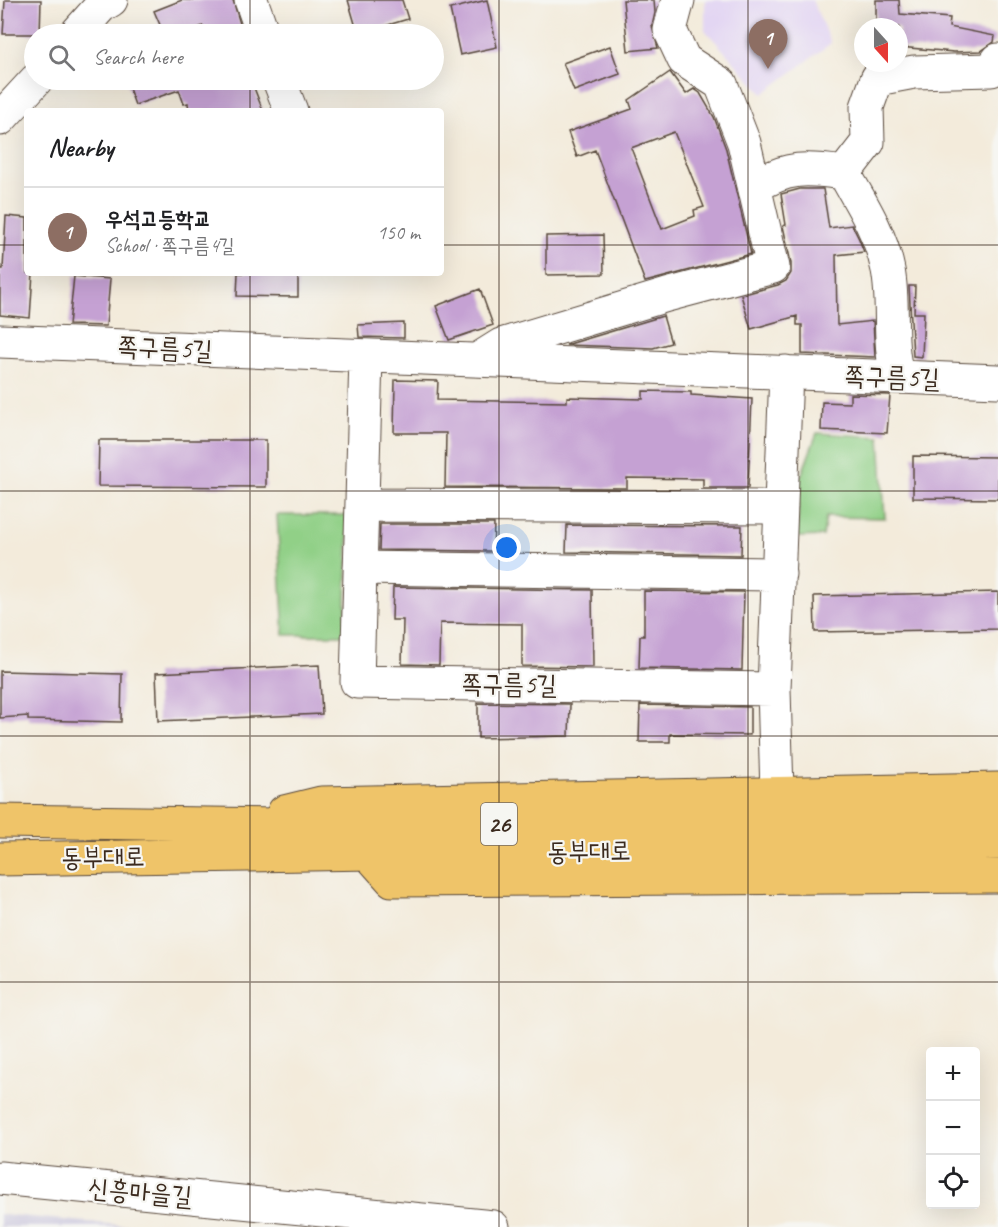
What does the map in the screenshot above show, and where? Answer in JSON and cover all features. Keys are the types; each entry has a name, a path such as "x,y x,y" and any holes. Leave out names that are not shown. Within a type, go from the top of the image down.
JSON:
{"main road":[{"path":"234,824 321,803 998,789"},
{"name":"동부대로","path":"0,821 341,826 998,818"},
{"name":"동부대로","path":"0,859 998,843"},
{"path":"368,854 392,880 998,876"}],"street":[{"path":"85,24 101,6 111,0"},
{"path":"251,0 259,24"},
{"path":"475,362 501,345 667,295 773,267 744,143 721,84 684,60 670,30 678,0"},
{"path":"844,173 868,142 867,107 877,78 914,72 991,70 998,60"},
{"path":"0,119 27,90"},
{"path":"283,90 290,108"},
{"path":"755,187 774,174 814,169 844,173"},
{"path":"844,173 879,232 888,271 892,357 898,377"},
{"name":"쪽구름5길","path":"0,341 475,362 998,381"},
{"name":"쪽구름5길","path":"366,357 357,682 774,688"},
{"path":"777,793 774,688 786,372"},
{"path":"362,505 781,507"},
{"path":"360,568 779,574"},
{"name":"신흥마을길","path":"0,1178 493,1227"}],"shaded area":[{"path":"705,0 812,0 831,43 763,94 705,30"},
{"path":"0,1214 139,1227 0,1227"}],"green space":[{"path":"817,433 880,437 885,518 826,517 823,536 798,537 798,484"},
{"path":"277,515 349,515 345,635 284,635"}],"building":[{"path":"5,0 41,0 40,24 24,24 24,34 3,34"},
{"path":"182,0 233,0 240,24 160,24 154,11"},
{"path":"348,0 402,0 408,19 391,24 355,24"},
{"path":"487,0 497,47 460,55 450,9"},
{"path":"623,0 654,0 655,13 652,26 658,48 628,51"},
{"path":"876,0 899,0 900,14 950,18 949,27 995,36 994,42 981,51 954,52 908,48 908,18 876,18"},
{"path":"610,46 620,74 574,91 563,63"},
{"path":"670,72 686,94 694,89 700,93 714,117 726,149 751,254 645,282 595,150 577,157 568,132 632,109 629,100","holes":["674,132 704,207 694,210 695,216 662,229 631,148"]},
{"path":"130,90 179,90 135,105"},
{"path":"179,90 255,90 262,108 189,108 188,103 184,104"},
{"path":"800,189 823,189 829,228 852,225 859,239 864,252 836,255 837,325 873,321 875,357 802,354 802,325 797,325 797,316 751,329 741,295 778,285 786,281 791,273 783,226 786,225 781,194"},
{"path":"6,216 24,218 24,276 33,276 30,318 0,315 0,269 3,269"},
{"path":"603,235 604,274 546,275 546,236"},
{"path":"74,276 110,279 106,326 69,325"},
{"path":"238,276 298,276 298,297 237,296"},
{"path":"909,286 915,286 914,313 924,313 922,357 913,356"},
{"path":"480,289 493,325 449,340 436,306"},
{"path":"663,316 671,343 653,348 566,345"},
{"path":"404,323 404,338 359,337 358,325"},
{"path":"395,380 438,381 437,400 567,402 567,397 643,399 643,391 691,392 691,395 752,399 748,488 703,488 703,479 627,478 627,488 445,487 446,433 394,433"},
{"path":"850,394 890,395 887,433 821,430 822,402 850,403"},
{"path":"99,440 266,440 266,487 98,486"},
{"path":"913,456 998,457 998,499 913,498"},
{"path":"380,524 494,524 493,551 379,550"},
{"path":"567,525 742,526 741,555 566,552"},
{"path":"393,587 592,590 593,667 522,666 522,624 440,623 439,665 402,664 403,620 392,620"},
{"path":"644,591 744,592 742,670 639,668 640,636 644,636"},
{"path":"998,592 998,629 815,632 814,596"},
{"path":"319,665 322,714 158,721 156,673"},
{"path":"0,671 122,674 121,722 28,720 28,716 0,718"},
{"path":"478,703 570,704 569,736 478,738"},
{"path":"640,705 750,707 750,735 670,734 670,742 639,742"}],"place":[{"name":"우석고등학교","path":"768,69"}]}
